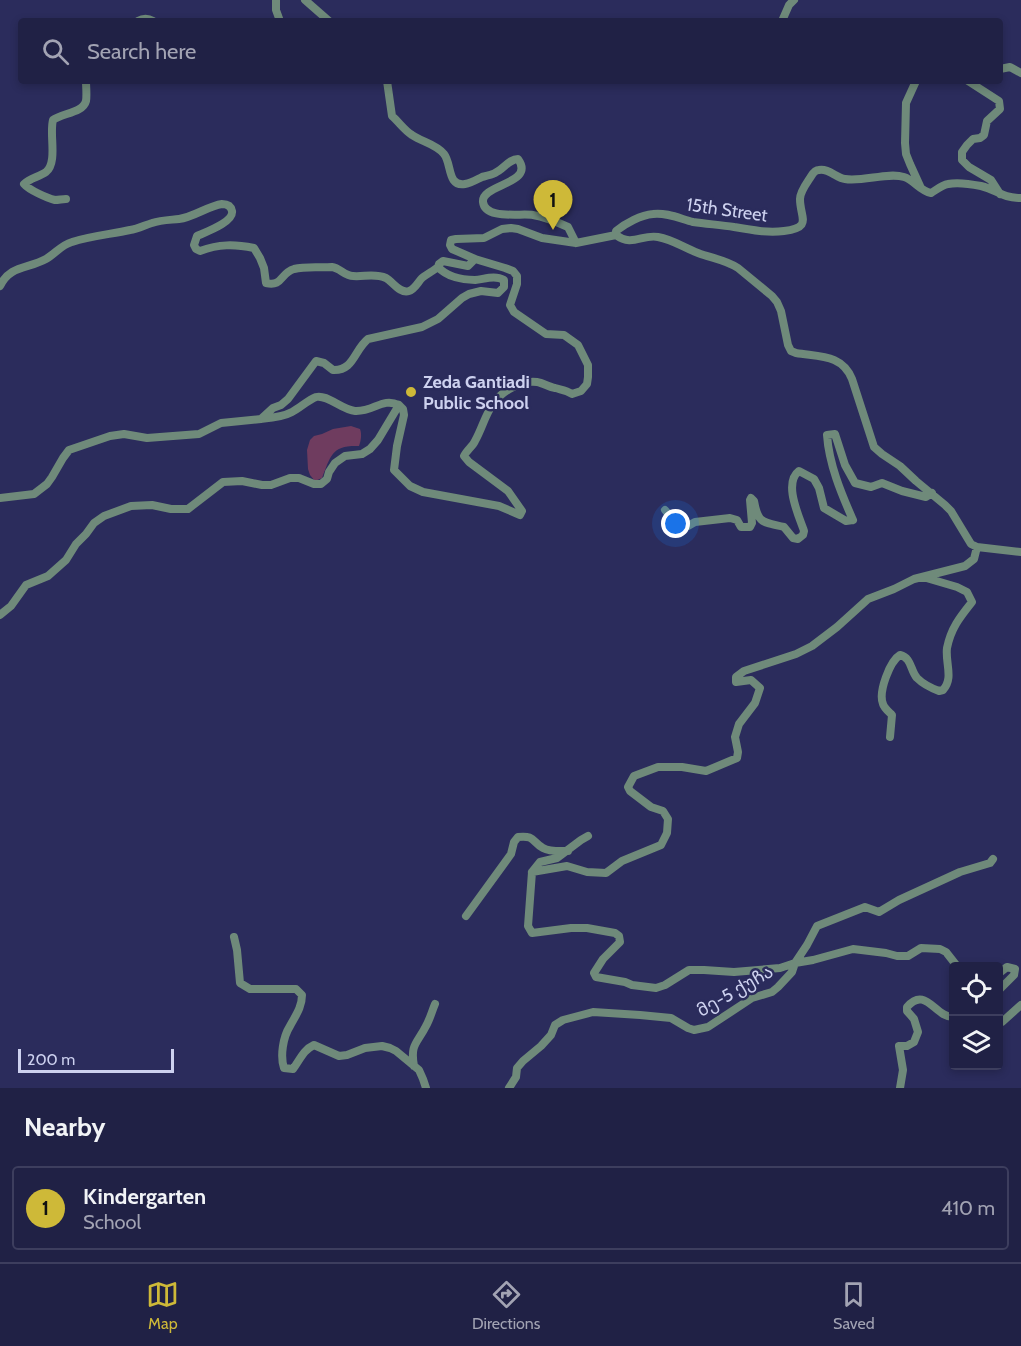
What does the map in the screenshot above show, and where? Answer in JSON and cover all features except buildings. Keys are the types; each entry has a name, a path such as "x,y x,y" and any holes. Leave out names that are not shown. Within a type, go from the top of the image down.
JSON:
{"street":[{"path":"276,0 279,18"},
{"path":"305,0 326,18"},
{"path":"783,18 794,0"},
{"path":"1003,68 1010,67 1021,73"},
{"path":"66,199 56,200 30,190 24,184 51,166 53,120 84,105 86,84"},
{"path":"387,84 392,117 408,133 442,152 448,160 454,182 466,184 496,173 514,159 521,162 520,172 509,183 488,191 484,195 483,202 486,209 496,214 533,215 548,219 568,227 576,243"},
{"path":"915,84 906,103 905,143 906,154 922,190 931,193 946,184 961,184 980,186 1010,198 1021,198"},
{"path":"973,84 999,101 1000,109 987,121 984,135 967,145 962,152 962,160 991,180 1000,195"},
{"name":"15th Street","path":"616,235 616,231 624,224 656,213 757,231 799,228 804,220 800,196 812,174 820,170 845,179 901,176 922,190"},
{"path":"0,286 5,277 14,271 45,260 61,247 72,242 136,229 159,221 182,219 222,204 231,208 231,218 197,236 194,245 196,249 200,251 228,244 254,248 264,268 266,283 273,285 280,282 286,273 294,269 332,267 352,277 374,275 385,277 402,291 407,292 443,261 468,266 475,259"},
{"path":"0,498 34,494 47,484 69,450 110,436 124,434 147,438 199,434 221,423 283,416 316,397 323,397 351,411 363,411 392,401 399,405 404,409 404,415 394,470 410,486 440,496 499,506 520,515 522,511 508,491 464,456 474,444 494,403 505,391 518,385 536,382 573,393 582,391 587,384 588,365 578,345 564,335 546,334 514,312 510,305 517,284 517,276 513,271 475,259 452,249 450,245 451,240 484,238 502,229 511,228 542,238 576,243 616,235 634,241 653,236 673,240 695,252 732,264 777,302 791,351 836,359 843,364 850,373 874,447 900,466 951,511 971,544 977,547 1021,552"},
{"path":"261,419 288,399 316,361 324,363 333,370 345,369 352,363 363,343 368,339 422,327 438,319 469,294 481,291 498,293 504,287 504,280 498,277 475,280 459,278 441,271 438,267"},
{"path":"0,615 11,606 26,585 48,576 66,560 94,523 105,516 131,506 152,505 179,510 188,509 223,482 242,481 271,485 290,478 299,478 314,484 321,484 327,479 335,463 345,456 362,454 370,449 399,405"},
{"path":"665,510 681,526 730,518 748,528 752,523 751,498 760,519 766,523 784,526 793,538 798,538 803,535 804,531 794,505 792,484 794,474 798,471 814,479 824,508 846,521 853,520 840,489 828,448 827,435 835,434 845,465 855,483 871,486 882,483 926,497 932,493"},
{"path":"532,872 567,866 587,872 606,873 622,861 661,845 667,832 668,819 663,811 651,807 628,787 634,776 658,767 682,767 706,771 737,758 735,737 739,724 755,703 760,688 751,680 736,682 736,677 744,671 796,654 812,646 868,599 921,577 965,566 974,559 977,547"},
{"path":"890,737 892,715 883,705 881,696 889,668 895,658 900,654 906,656 916,676 926,686 939,692 943,690 949,681 947,649 952,631 955,622 972,602 967,592 957,587 921,577"},
{"path":"466,916 511,854 518,837 526,836 533,839 546,850 568,850"},
{"path":"588,837 558,858 540,862 532,872 528,926 532,933 571,928 587,928 615,933 619,936 620,942 603,959 594,973 596,977 656,988 689,970 734,972 780,968 795,963 817,926 865,907 879,912 898,900 960,872 990,863 993,859"},
{"path":"234,937 240,983 250,989 296,988 303,994 301,1006 286,1032 282,1062 284,1068 293,1069 309,1047 314,1045 339,1056 365,1048 382,1046 396,1051 418,1070 426,1088"},
{"name":"მე-5 ქუჩა","path":"509,1088 516,1077 517,1068 541,1046 551,1035 555,1026 563,1020 593,1012 640,1015 670,1018 688,1028 700,1029 708,1027 752,998 771,992 792,972 795,963 854,949 908,956 921,948 940,949 946,952 954,962"},
{"path":"1003,971 1007,967 1015,969 1014,975 1003,987"},
{"path":"900,1088 903,1070 898,1046 907,1046 914,1042 918,1032 907,1007 915,1001 922,1000 929,1002 939,1012 949,1017"},
{"path":"414,1067 412,1048 426,1026 435,1004"},
{"path":"1003,1021 1021,1005"}],"shaded area":[{"path":"351,426 360,429 359,446 343,447 334,453 322,478 315,481 308,469 307,450 310,440 314,436 333,429"}],"place":[{"name":"Kindergarten","path":"553,230"},
{"name":"Zeda Gantiadi Public School","path":"411,392"}]}
